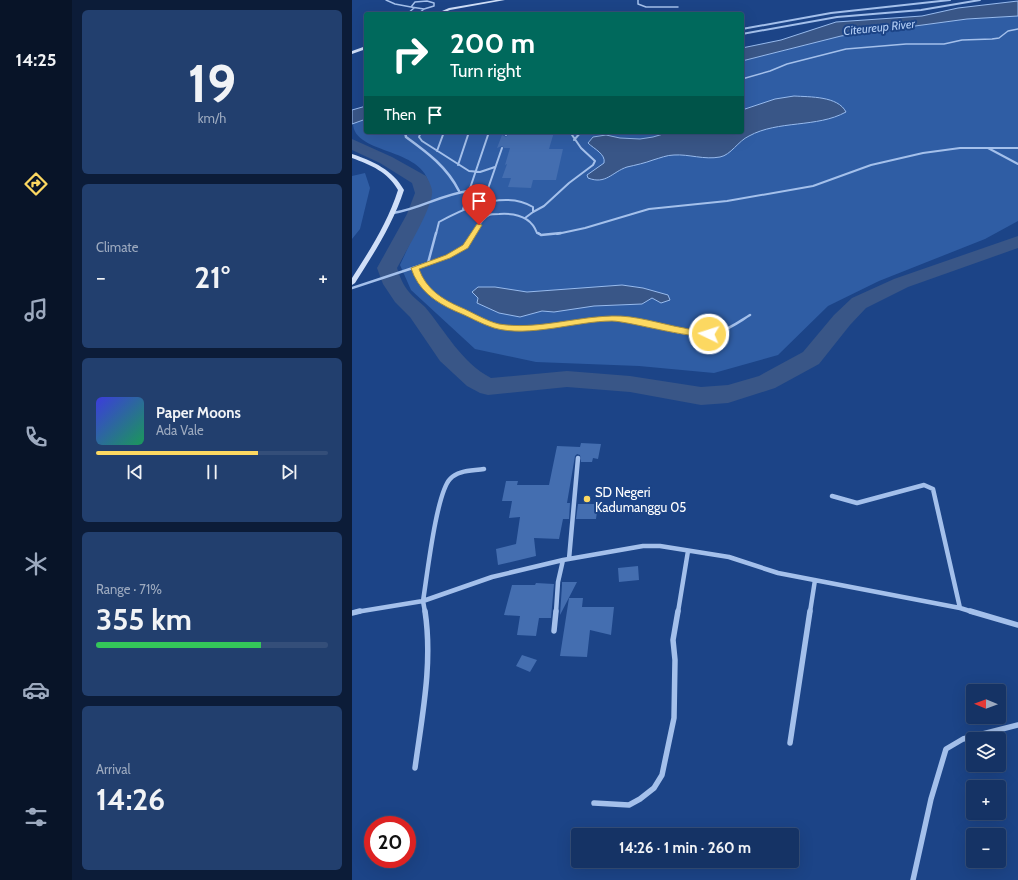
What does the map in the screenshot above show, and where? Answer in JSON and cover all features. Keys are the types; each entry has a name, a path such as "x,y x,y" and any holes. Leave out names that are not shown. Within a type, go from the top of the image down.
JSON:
{"street":[{"path":"442,12 449,9 503,0"},
{"path":"744,29 831,12 950,0"},
{"path":"744,34 837,17 938,8 980,0"},
{"path":"931,3 938,8"},
{"path":"352,53 364,48"},
{"path":"405,134 406,137 428,153 452,177 459,191"},
{"path":"352,156 382,169 392,176 398,183 401,190 393,213 352,283"},
{"path":"393,213 407,212 459,191 469,191"},
{"path":"569,559 578,458"},
{"path":"415,768 427,682 429,653 428,631 423,601 439,504 444,488 450,479 461,472 484,469"},
{"path":"832,496 857,503 924,485 933,489 960,608"},
{"path":"352,614 364,610 423,601 492,577 563,560 643,546 660,546 729,557 778,573 960,608 1018,625"},
{"path":"594,803 629,805 640,799 654,788 662,775 674,718 675,660 673,640 688,551"},
{"path":"554,631 558,582 563,560"},
{"path":"790,743 815,580"},
{"path":"913,880 931,798 946,749 963,739 1018,725"}],"lane":[{"path":"386,0 395,4 424,9 434,6 434,3 432,2"},
{"path":"411,7 412,4 421,1 432,2 436,0"},
{"path":"638,0 638,4 646,7 678,7"},
{"path":"409,12 414,8"},
{"path":"420,12 424,9"},
{"path":"744,78 770,71 787,64 846,49 906,44 944,44 962,40 992,39 999,38 1008,31 1018,29"},
{"path":"420,134 419,137 422,141 469,171 476,172 495,167"},
{"path":"437,151 443,134"},
{"path":"458,165 468,134"},
{"path":"463,209 488,134"},
{"path":"525,218 544,206 569,183 593,165 595,161 593,158 574,140 571,134"},
{"path":"574,140 579,134"},
{"path":"987,147 1018,164"},
{"path":"483,203 502,148"},
{"path":"352,288 448,257 466,247 479,225 490,215 511,213 525,218 535,227 537,233 541,235 554,235 585,228 649,209 727,201 813,186 871,166 923,153 960,148 1018,148"},
{"path":"428,263 439,222 463,209 483,203 510,201 530,204 533,207 533,212"},
{"path":"415,268 418,277 425,287 440,301 485,322 503,327 530,328 612,318 697,334 709,334 719,332 750,314"}],"shaded area":[{"path":"1018,16 1018,221 985,239 879,281 828,306 778,355 714,373 639,366 536,362 475,349 411,290 400,265 428,203 428,181 421,169 409,160 366,142 357,134 353,123 364,120 364,134 744,134 744,60 841,36 967,19"},
{"path":"365,173 370,188 360,229 352,239 352,176"}],"water":[{"name":"Citeureup River","path":"1018,1 1018,16 967,19 841,36 744,60 744,48 781,40 836,22 922,16 958,8"},
{"path":"794,96 823,98 837,103 846,112 823,120 760,131 745,138 724,156 708,158 680,155 669,156 627,167 604,179 594,180 588,178 587,175 604,163 601,154 588,143 593,137 606,135 620,138 640,139 663,134 744,134 744,109 775,99"},
{"path":"364,107 364,120 352,124 352,110"},
{"path":"622,285 643,288 668,295 670,300 661,303 652,298 642,304 594,306 554,312 542,311 520,317 499,313 477,303 478,298 472,292 478,287 495,287 527,292"}],"building":[{"path":"553,134 549,149 563,149 556,180 533,180 531,188 508,187 511,178 502,178 507,164 505,165 510,148 504,148 502,146 497,148 502,135 506,137 508,135"},
{"path":"581,443 601,444 598,459 593,458 592,462 581,462 580,455 577,454 575,456 567,503 570,503 569,519 563,519 559,539 534,538 536,556 498,565 496,549 516,544 520,517 509,518 512,501 502,501 506,481 518,481 517,485 549,485 557,446 580,447"},
{"path":"578,504 598,504 596,519 576,519"},
{"path":"638,566 639,580 619,582 618,568"},
{"path":"562,582 577,582 560,615 562,585"},
{"path":"536,583 554,584 551,618 539,618 536,636 517,635 520,616 504,615 512,585 535,585"},
{"path":"569,598 583,598 582,607 614,607 611,635 590,630 587,657 560,656"},
{"path":"522,655 537,660 530,672 516,666"}],"waterway":[{"path":"352,144 386,160 420,180 424,193 416,214 387,268 393,284 402,297 417,312 448,355 475,380 488,387 567,379 630,384 701,396 728,394 767,382 811,358 842,320 859,303 901,283 1018,242"}],"place":[{"name":"SD Negeri Kadumanggu 05","path":"587,499"}],"route":[{"path":"479,225 466,247 448,257 415,268 418,277 432,295 440,301 485,322 496,326 511,328 530,328 612,318 697,334 709,334"}]}
